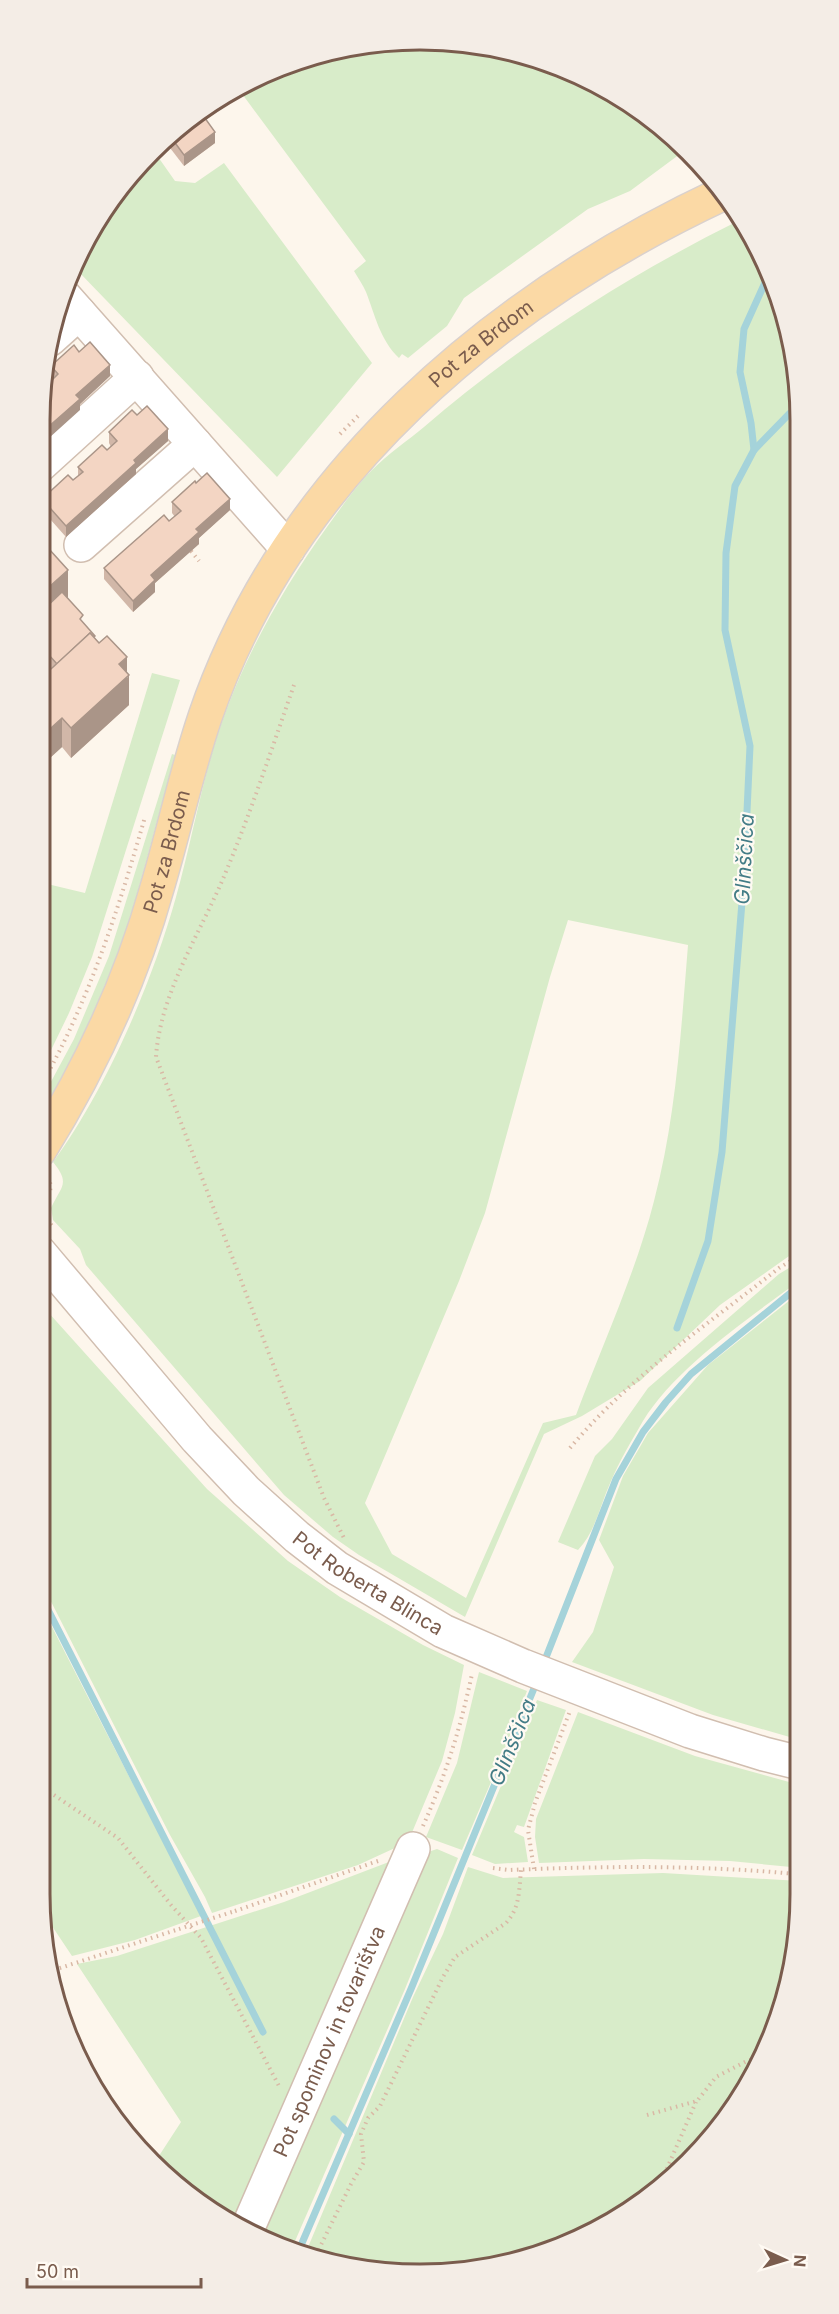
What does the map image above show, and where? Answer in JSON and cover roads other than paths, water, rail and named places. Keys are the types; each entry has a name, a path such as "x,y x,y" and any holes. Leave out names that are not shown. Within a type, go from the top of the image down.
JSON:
{"main road":[{"name":"Pot za Brdom","path":"50,1145 116,1005 157,889 182,791 206,714 231,652 261,594 288,549 343,474 383,430 450,367 531,303 579,272 715,197"}],"street":[{"path":"72,305 288,549"},
{"path":"50,456 137,377"},
{"path":"81,544 195,444"},
{"name":"Pot Roberta Blinca","path":"50,1244 197,1439 246,1491 297,1537 337,1568 443,1631 480,1648 690,1731 790,1760"},
{"name":"Pot spominov in tovarištva","path":"250,2223 413,1849"}],"waterway":[{"path":"754,450 751,423 740,372 744,329 764,285"},
{"name":"Glinščica","path":"677,1328 708,1241 722,1152 744,877 750,746 725,630 726,553 735,486 754,450 790,413"},
{"name":"Glinščica","path":"543,1665 616,1479 643,1432 691,1374 790,1293"},
{"path":"50,1614 263,2032"},
{"name":"Glinščica","path":"301,2245 411,1989 537,1681"},
{"path":"334,2119 349,2134"}]}
